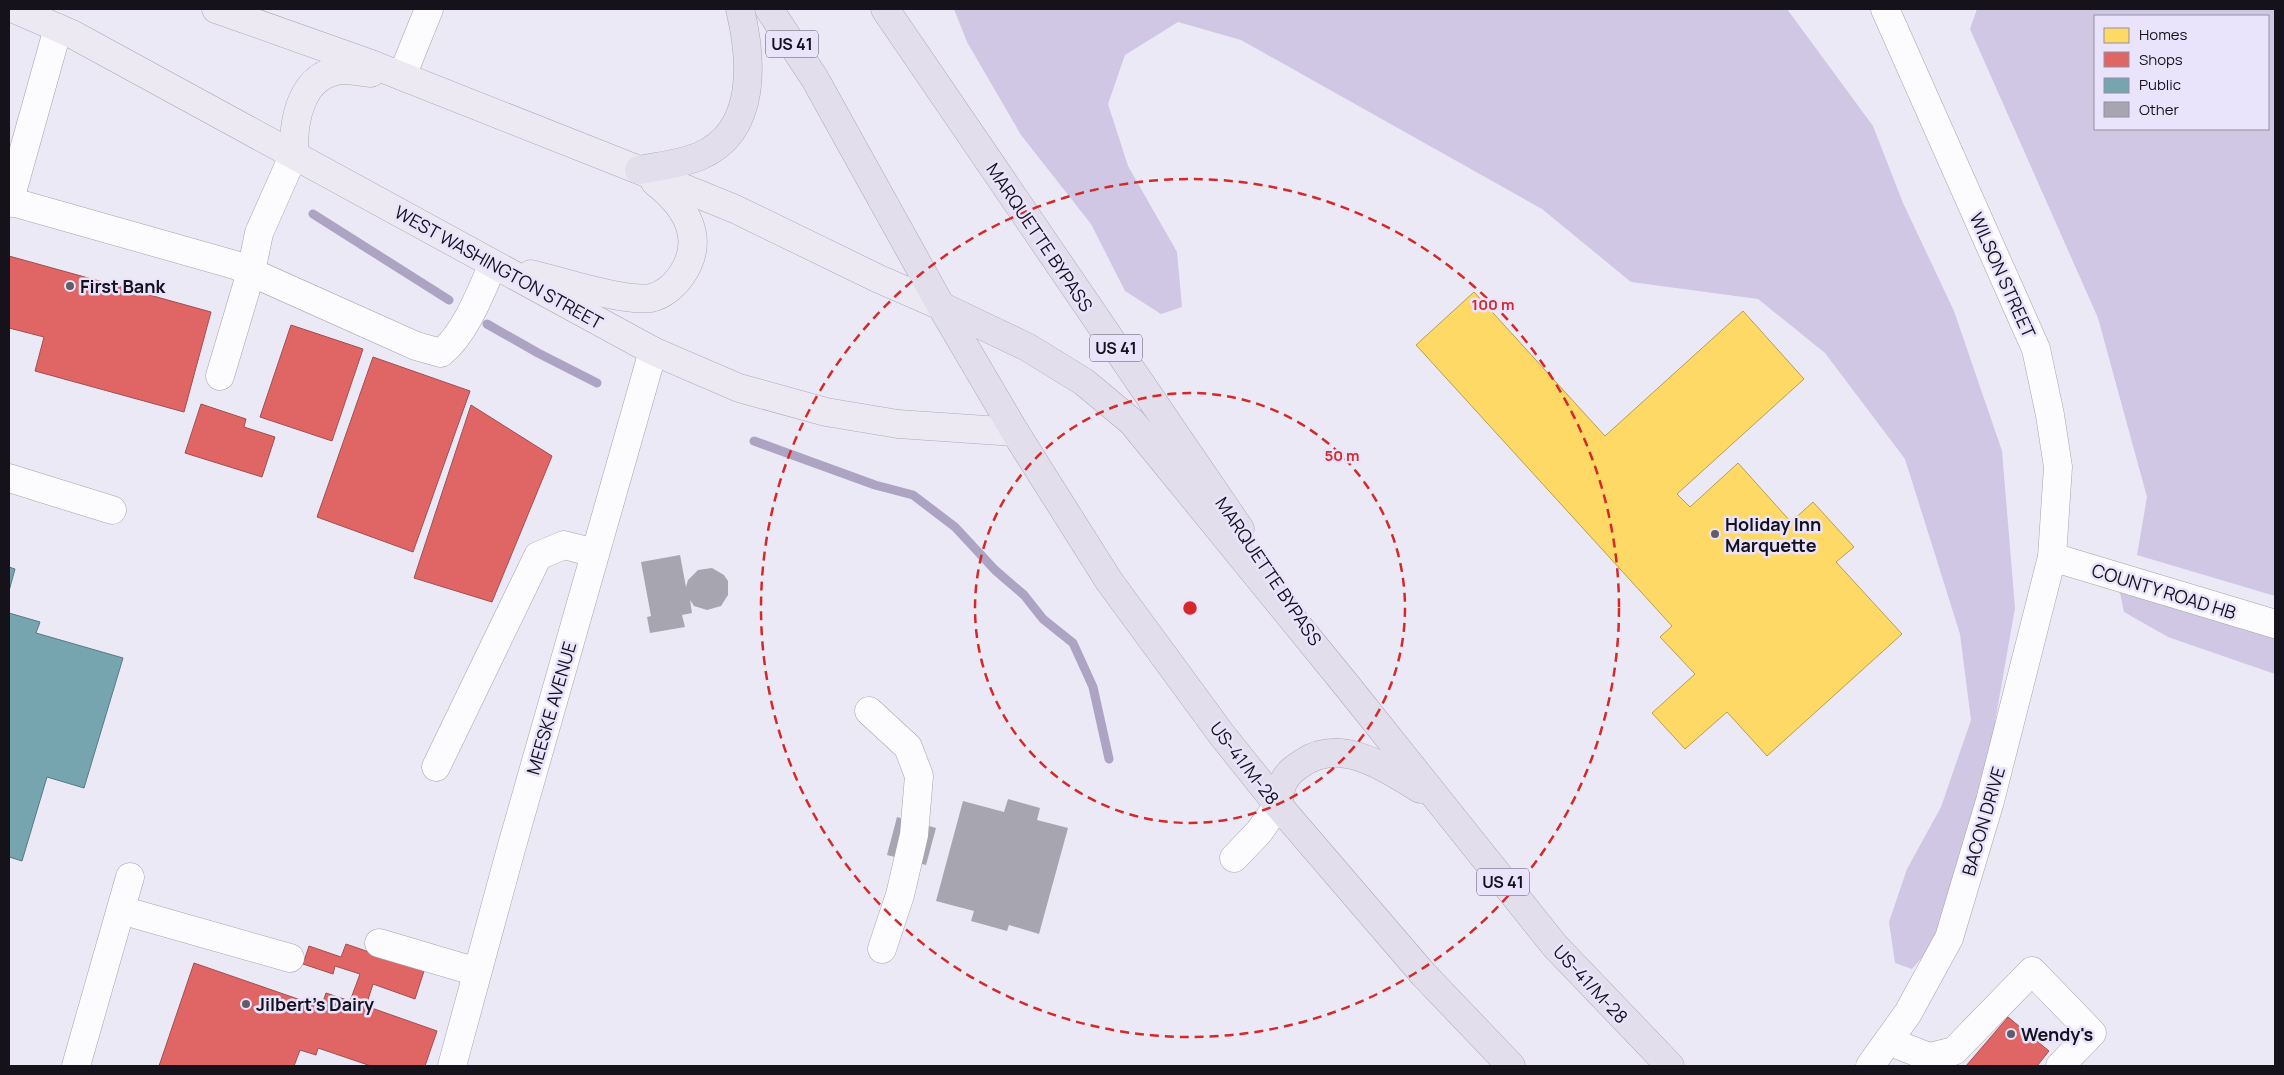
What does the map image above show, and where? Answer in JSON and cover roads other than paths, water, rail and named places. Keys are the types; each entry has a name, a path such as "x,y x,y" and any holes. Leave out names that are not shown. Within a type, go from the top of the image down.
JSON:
{"highway":[{"path":"640,170 700,156 715,147 727,136 744,103 748,79 748,50 740,9"},
{"name":"US 41","path":"769,9 815,79 941,306 1015,432"},
{"name":"MARQUETTE BYPASS","path":"885,9 1348,687"},
{"path":"941,306 1026,347 1084,382 1132,422 1348,687"},
{"name":"US-41/M-28","path":"1015,432 1108,580 1222,735 1278,805 1424,975 1511,1066"},
{"name":"US-41/M-28","path":"1348,687 1555,946 1670,1066"},
{"path":"1278,805 1283,782 1293,769 1312,757 1326,753 1365,758 1390,770 1438,801"}],"main road":[{"name":"WEST WASHINGTON STREET","path":"14,9 58,28 294,154 652,352 739,388 826,412 898,424 1015,432"},
{"path":"216,9 402,76 640,170 735,209 941,306"},
{"path":"294,154 293,132 297,112 307,91 318,78 344,70 402,76"},
{"path":"493,264 633,298 652,298 665,292 678,281 692,255 689,220 679,203 640,170"}],"street":[{"path":"402,76 429,9"},
{"name":"WILSON STREET","path":"1885,9 2036,349 2050,415 2058,466 2052,557"},
{"path":"58,28 9,202 235,265 416,346 441,353 450,345 459,332 482,291 493,264"},
{"path":"220,376 251,272 259,233 294,154"},
{"name":"MEESKE AVENUE","path":"452,1066 652,352"},
{"path":"9,478 112,510"},
{"path":"436,767 538,556 564,544 595,552"},
{"name":"COUNTY ROAD HB","path":"2052,557 2275,624"},
{"name":"BACON DRIVE","path":"1870,1066 1908,1013 1949,938 1990,801 2052,557"},
{"path":"869,711 908,747 919,776 914,835 900,895 882,949"},
{"path":"1234,858 1259,832 1278,805"},
{"path":"76,1066 130,878"},
{"path":"121,910 290,958"},
{"path":"379,943 478,972"},
{"path":"1888,1041 1929,1057 1954,1051 2032,970 2092,1033 2060,1066"}],"waterway":[{"path":"313,214 449,300"},
{"path":"487,324 597,383"},
{"path":"754,441 875,485 913,495 955,527 995,570 1024,595 1043,619 1073,643 1093,687 1109,759"}],"place":[{"name":"First Bank","path":"70,286"},
{"name":"Holiday Inn Marquette","path":"1715,534"},
{"name":"Jilbert's Dairy","path":"246,1004"},
{"name":"Wendy's","path":"2011,1034"}]}
